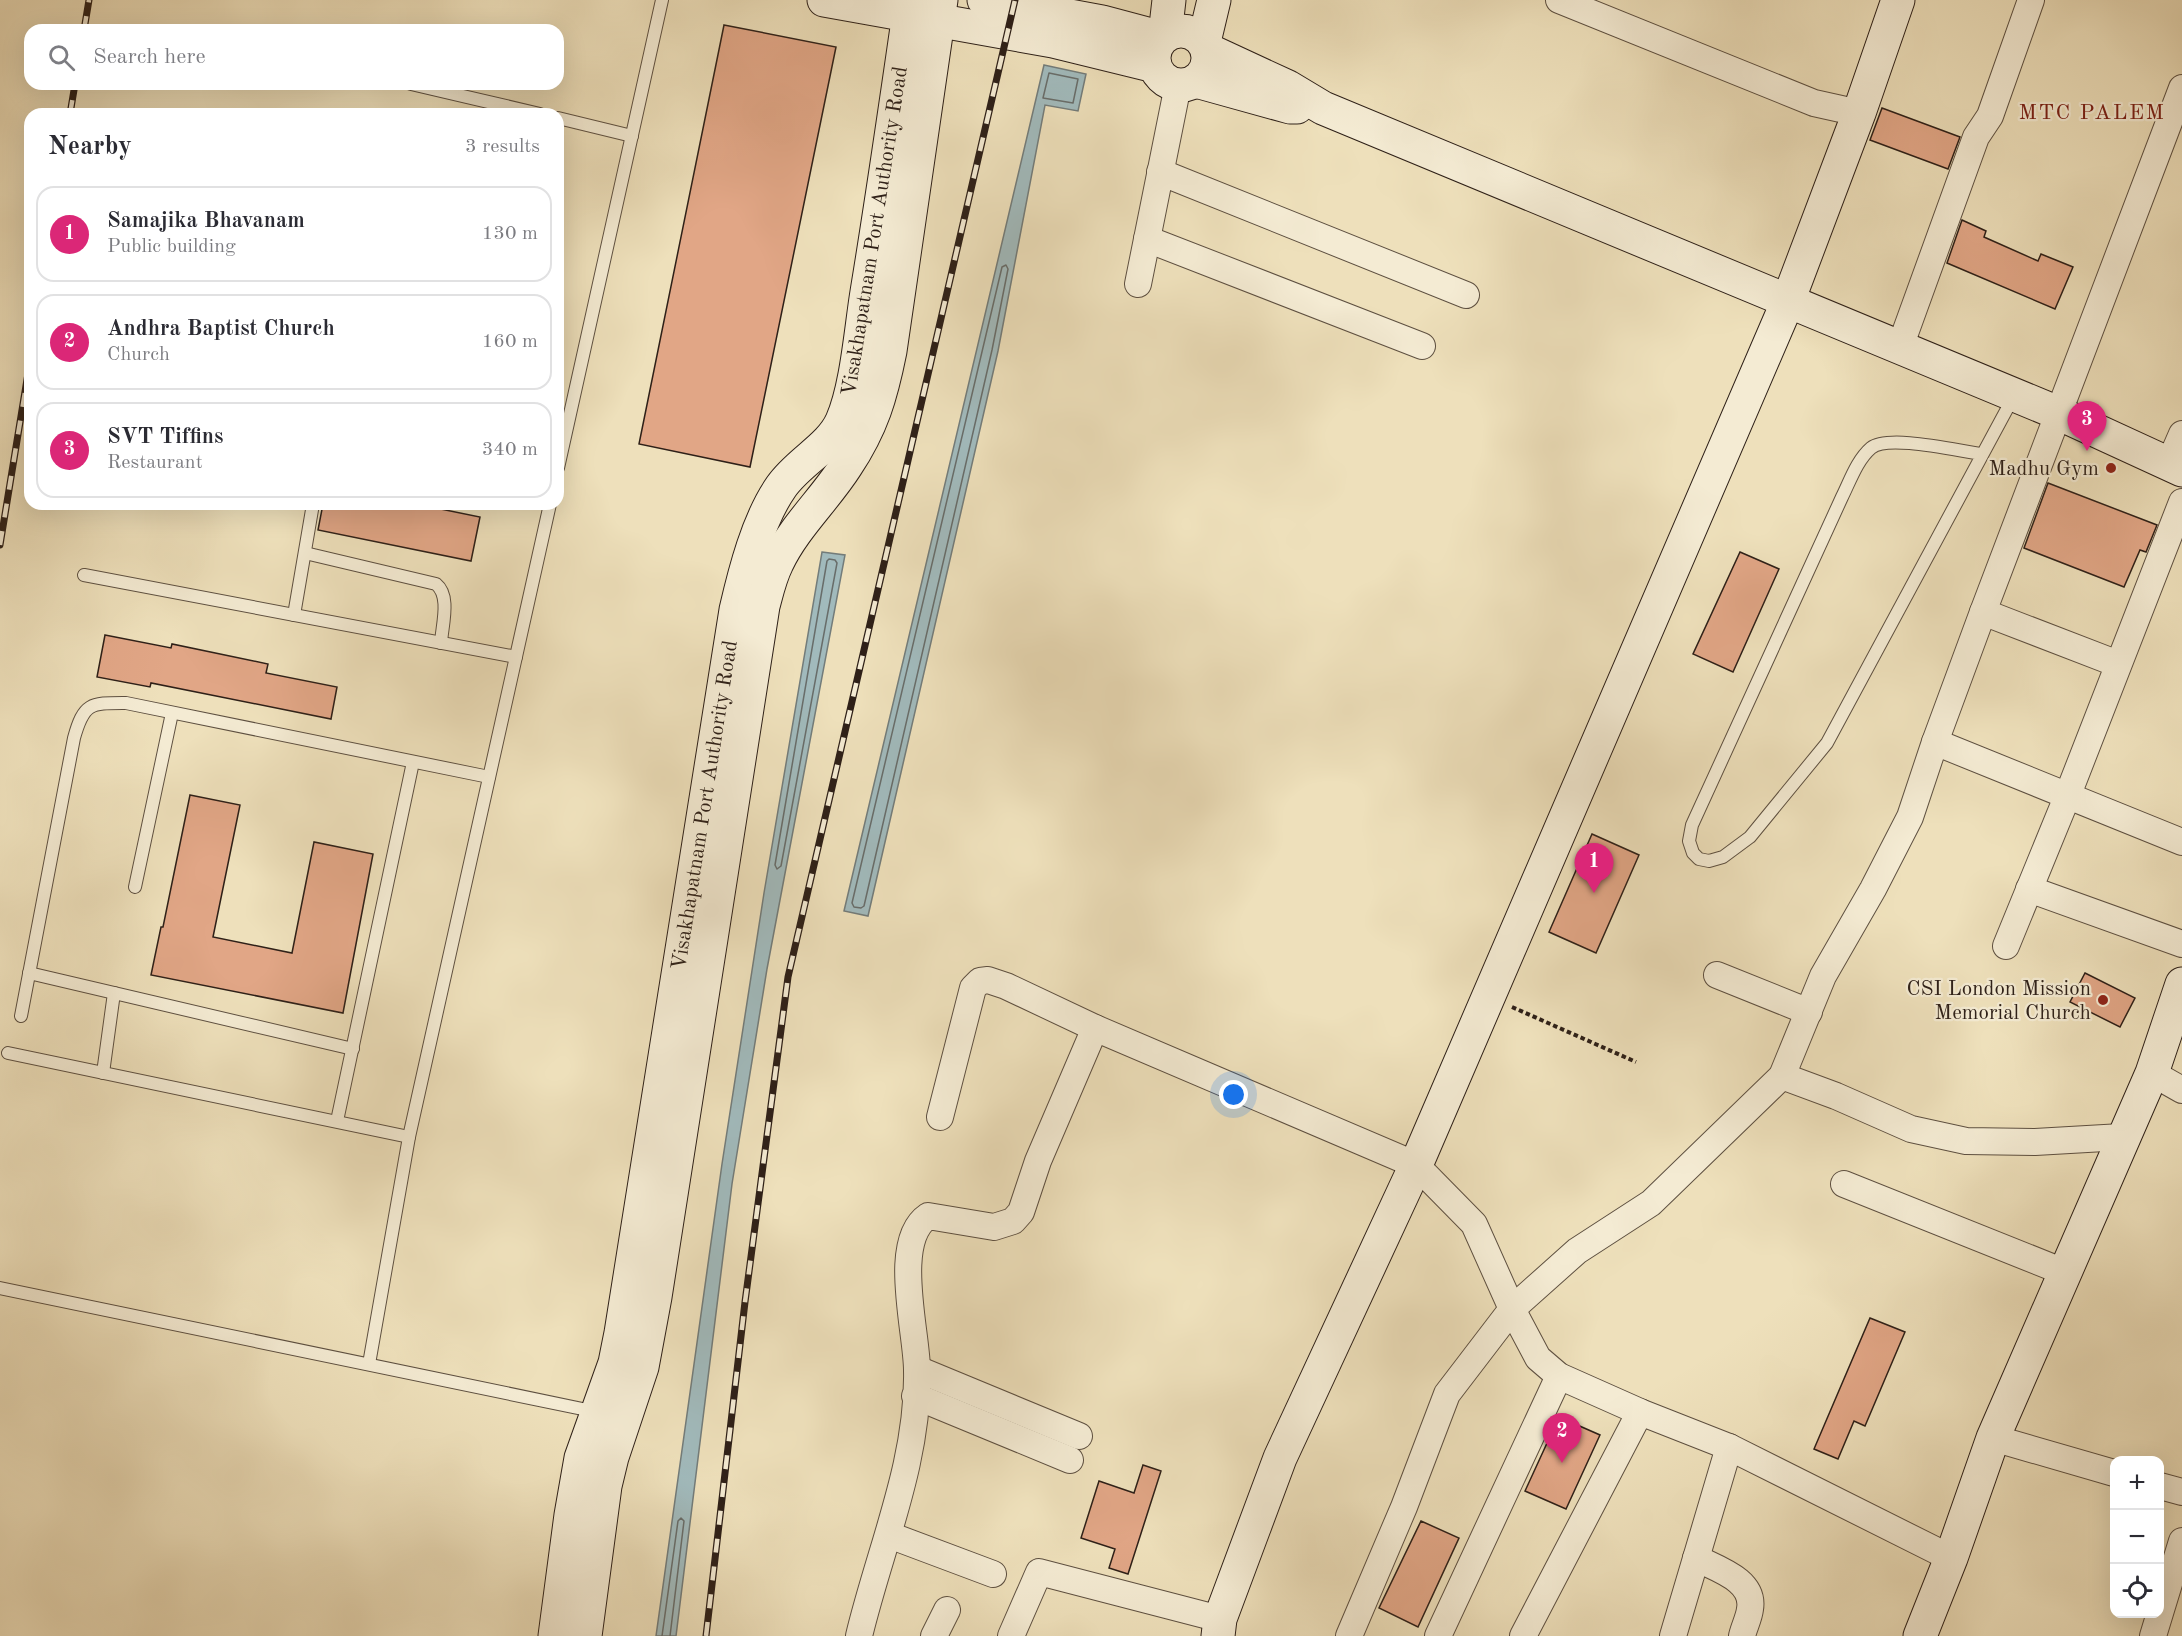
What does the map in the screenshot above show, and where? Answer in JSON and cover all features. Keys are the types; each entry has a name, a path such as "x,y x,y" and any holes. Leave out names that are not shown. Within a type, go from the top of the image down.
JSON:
{"main road":[{"path":"824,0 925,9 1062,43 1207,68 1206,46 1214,0"},
{"path":"984,0 1102,22 1171,61 1290,107 1323,108"},
{"path":"1169,0 1171,61"},
{"path":"1219,1628 1280,1458 1416,1165 1788,301 1859,113 1898,0"},
{"name":"Visakhapatnam Port Authority Road","path":"555,1636 581,1458 642,1367 656,1297 768,585 778,560 791,539 845,468 862,440 874,417 883,388 890,351 925,9"},
{"path":"1171,61 1173,31 1190,32 1198,36 1206,46 1288,87 1323,108 2058,413 2176,467"},
{"path":"1920,1636 1951,1558 1993,1438 2122,1137 2152,1073 2182,984"},
{"name":"Visakhapatnam Port Authority Road","path":"585,1636 612,1457 611,1415"}],"street":[{"path":"1559,0 1814,103 1859,113"},
{"path":"1900,347 1976,137 1990,116 2031,0"},
{"path":"1138,284 1160,172 1171,61"},
{"path":"1349,1636 1404,1507 1447,1394 1512,1309 1577,1251 1651,1203 1782,1076 1823,976 1873,889 1910,817 1983,612 2182,88"},
{"path":"1160,172 1466,295"},
{"path":"1147,239 1422,346"},
{"path":"2176,467 2182,434"},
{"path":"2007,946 2182,502"},
{"path":"1983,612 2118,664"},
{"path":"1935,742 2182,842"},
{"path":"2029,889 2182,944"},
{"path":"1717,975 1809,1012"},
{"path":"940,1117 973,988 980,981 988,980 1006,986 1095,1028 1416,1165 1474,1224 1512,1309 1538,1358 1559,1376 1640,1412 1729,1447 1951,1558"},
{"path":"859,1636 881,1554 897,1508 913,1429 917,1369 908,1261 915,1231 921,1221 928,1216 994,1227 1005,1225 1021,1212 1038,1161 1095,1028"},
{"path":"2152,1073 2182,1090"},
{"path":"1782,1076 1836,1096 1911,1129 1966,1141 2035,1142 2122,1137"},
{"path":"1844,1184 2064,1272"},
{"path":"917,1369 1079,1436"},
{"path":"1438,1636 1559,1376"},
{"path":"915,1396 1070,1460"},
{"path":"1526,1635 1640,1412"},
{"path":"1993,1438 2110,1472"},
{"path":"1673,1636 1729,1447"},
{"path":"2164,1487 2182,1492"},
{"path":"889,1535 993,1574"},
{"path":"2153,1636 2182,1541"},
{"path":"1696,1558 1740,1581 1746,1588 1750,1596 1750,1608 1742,1636"},
{"path":"1011,1636 1039,1572 1219,1628"},
{"path":"934,1636 947,1610"}],"lane":[{"path":"564,429 662,0"},
{"path":"437,90 514,108"},
{"path":"564,119 632,135"},
{"path":"1982,454 1896,441 1881,442 1871,447 1862,459 1842,497 1692,825 1689,841 1693,853 1699,859 1709,861 1723,857 1750,837 1827,742 2014,395"},
{"path":"294,615 312,510"},
{"path":"369,1364 410,1137 549,510"},
{"path":"305,553 436,584 442,589 445,597 441,643"},
{"path":"84,575 516,657"},
{"path":"21,1016 80,718 90,706 100,703 126,704 489,777"},
{"path":"135,887 172,713"},
{"path":"337,1122 413,762"},
{"path":"29,973 352,1049"},
{"path":"103,1073 114,993"},
{"path":"8,1053 410,1137"},
{"path":"0,1288 611,1415"}],"path":[{"path":"1489,997 1636,1062"}],"water":[{"path":"1044,65 1086,74 1078,111 1045,105 998,351 868,916 844,911"},
{"path":"822,552 845,555 767,969 732,1184 676,1636 656,1636 722,1164 764,893"}],"building":[{"path":"724,25 836,47 750,467 639,444"},
{"path":"1882,108 1960,137 1948,169 1870,140"},
{"path":"1962,220 1986,231 1984,237 2038,261 2041,254 2073,267 2055,309 1947,263"},
{"path":"2048,483 2157,525 2146,552 2140,550 2124,587 2024,548"},
{"path":"322,510 446,510 480,517 471,561 318,530"},
{"path":"1740,552 1779,569 1733,672 1693,654"},
{"path":"105,635 171,648 172,644 268,664 266,673 337,687 331,719 151,683 150,687 97,677"},
{"path":"190,795 240,805 213,937 292,953 314,842 373,854 343,1013 151,975"},
{"path":"1592,834 1639,855 1596,953 1549,932"},
{"name":"CSI London Mission Memorial Church","path":"2085,973 2135,998 2120,1027 2070,1002"},
{"path":"1870,1318 1905,1332 1865,1426 1854,1421 1838,1459 1814,1449"},
{"path":"1559,1417 1600,1435 1566,1509 1525,1491"},
{"path":"1143,1465 1161,1471 1128,1574 1109,1568 1115,1549 1081,1538 1099,1481 1134,1493"},
{"path":"1421,1521 1459,1538 1418,1627 1379,1608"}],"railway":[{"path":"85,24 89,0"},
{"path":"706,1636 745,1302 788,977 1015,0"},
{"path":"71,108 74,90"},
{"path":"0,545 24,398"}],"place":[{"name":"SVT Tiffins","path":"2087,451"},
{"name":"Madhu Gym","path":"2111,468"},
{"name":"Samajika Bhavanam","path":"1594,893"},
{"name":"CSI London Mission Memorial Church","path":"2103,1000"},
{"name":"Andhra Baptist Church","path":"1562,1463"}],"district":[{"name":"MTC PALEM","path":"2092,111"}]}
